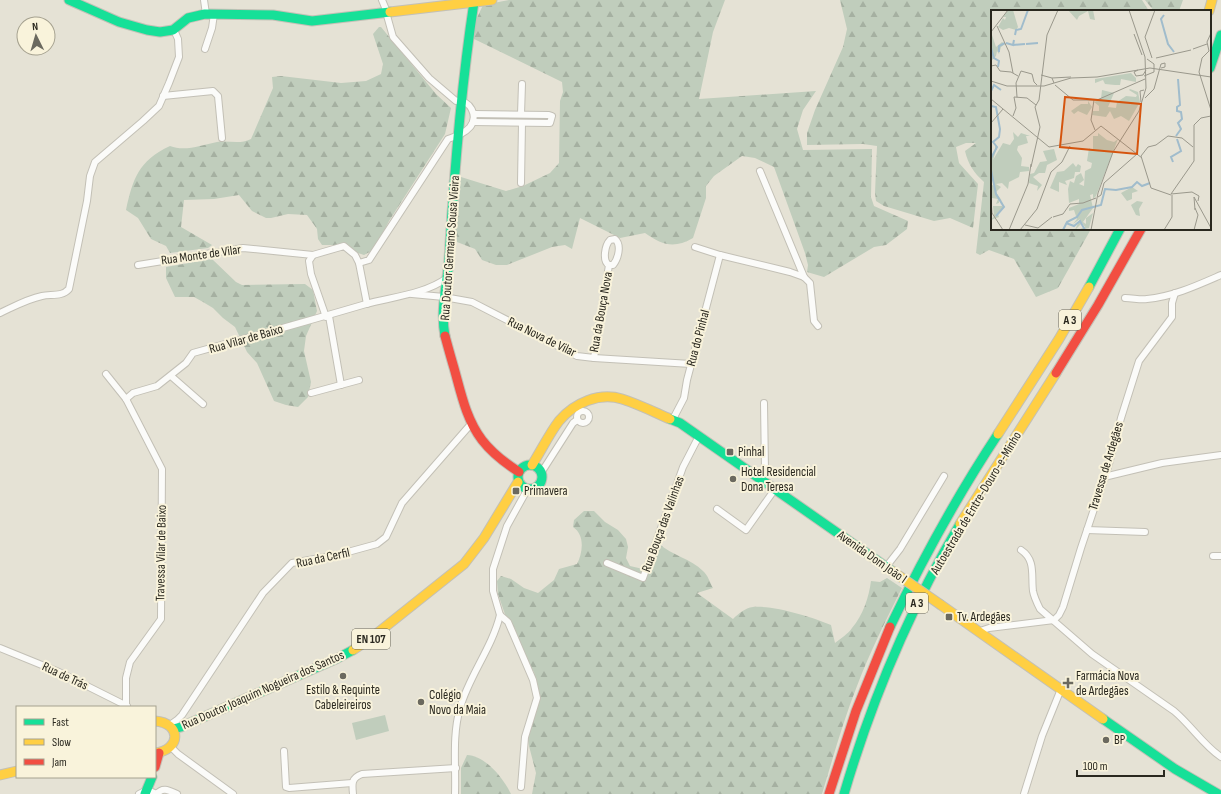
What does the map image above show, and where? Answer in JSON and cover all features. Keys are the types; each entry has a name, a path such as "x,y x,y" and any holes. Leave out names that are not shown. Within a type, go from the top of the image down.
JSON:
{"main road":[{"path":"69,0 90,10 132,26 157,32 174,30 183,21 194,15 274,15 303,21 492,0"},
{"path":"1209,10 1211,0"},
{"name":"Rua Doutor Germano Sousa Vieira","path":"475,1 468,38 447,278 444,297 443,323 463,404 471,424 481,440 495,455 519,472"},
{"path":"1211,65 1221,35"},
{"name":"Autoestrada de Entre-Douro-e-Minho","path":"829,794 845,742 871,672 913,580 971,475 1070,321 1119,230"},
{"name":"Autoestrada de Entre-Douro-e-Minho","path":"844,794 859,745 888,668 907,625 933,573 956,531 1094,313 1140,230"},
{"name":"Avenida Dom João I","path":"532,465 559,421 571,408 588,400 600,397 622,399 673,419 1062,690 1106,719 1175,769 1218,794"},
{"path":"518,482 523,488 532,490 539,485 542,478 539,470 532,465 524,466 519,472"},
{"name":"Rua Doutor Joaquim Nogueira dos Santos","path":"171,727 181,727 344,655 370,639 464,564 478,547 508,499 518,482 517,478 519,472"},
{"path":"156,721 164,722 171,727 175,736 171,747 166,751 157,753"},
{"path":"0,775 16,771"},
{"path":"144,793 152,778"}],"street":[{"path":"204,0 210,14 212,28 205,49"},
{"path":"359,264 369,260 448,139 465,133 473,122 474,114 471,107 462,100 456,101 429,78 392,37 382,0"},
{"path":"0,314 34,298 66,292 70,282 87,200 90,176 95,162 159,106 179,57 178,39 174,30"},
{"path":"521,114 522,84"},
{"path":"163,96 213,91 218,96 222,138"},
{"path":"473,122 550,123 552,116 548,114 474,114"},
{"path":"521,183 522,123"},
{"path":"760,171 804,277 810,283 814,321 818,326"},
{"name":"Rua Monte de Vilar","path":"138,265 243,248 313,255 344,246 355,255 359,264 367,304"},
{"path":"695,247 804,277"},
{"path":"313,255 309,261 311,274 327,316 341,385"},
{"name":"Rua do Pinhal","path":"673,419 684,398 691,364 720,255"},
{"name":"Rua da Bouça Nova","path":"594,358 609,265"},
{"path":"1126,298 1146,299 1175,293 1221,275"},
{"name":"Rua Vilar de Baixo","path":"126,399 133,393 157,386 186,363 193,353 410,293 435,285 447,278"},
{"name":"Rua Vilar de Baixo","path":"410,293 444,297"},
{"name":"Travessa de Ardegães","path":"1054,620 1059,615 1063,607 1139,361 1172,316 1172,303 1175,293"},
{"name":"Rua Nova de Vilar","path":"444,297 472,302 577,356 691,364"},
{"path":"106,374 126,399"},
{"path":"171,376 203,404"},
{"path":"311,393 359,380"},
{"name":"Travessa Vilar de Baixo","path":"126,399 162,469 161,619 130,662 126,678 127,706"},
{"path":"762,480 765,470 764,403"},
{"path":"541,473 574,422 578,420"},
{"name":"Rua da Cerfil","path":"171,727 182,714 263,593 292,563 344,553 378,544 386,537 402,503 471,424"},
{"name":"Rua Bouça das Valinhas","path":"607,564 643,578 684,467 699,436"},
{"path":"1104,477 1162,463 1221,455"},
{"path":"889,569 944,476"},
{"path":"717,509 746,530 775,489"},
{"path":"455,794 456,733 460,707 465,693 497,628 500,615 493,591 493,569 507,526 528,490"},
{"path":"508,499 520,505"},
{"path":"1087,530 1145,532"},
{"path":"1021,550 1026,553 1031,563 1033,592 1040,609 1092,654 1174,711 1206,744 1221,756"},
{"path":"1213,556 1221,556"},
{"path":"500,615 508,622 533,680 537,698 525,737 521,787"},
{"path":"980,632 989,628 1054,620"},
{"name":"Rua de Trás","path":"0,648 59,672 127,706"},
{"path":"1024,794 1042,736 1062,690"},
{"path":"171,747 178,754 232,794"},
{"path":"284,751 286,787 352,783"},
{"path":"353,794 352,783 357,776 362,774 456,768"},
{"path":"319,786 319,794"},
{"path":"144,793 157,794 159,791 168,790 177,794"}],"green space":[{"path":"509,0 725,0 713,32 699,99 816,91 803,110 797,129 803,150 872,149 871,197 874,206 908,221 907,229 886,245 874,247 824,277 807,272 808,265 805,253 774,167 755,158 742,156 714,176 706,186 706,198 693,238 680,244 663,243 645,233 620,238 580,218 572,249 565,245 552,247 507,265 496,265 482,260 475,249 457,242 455,228 461,177 506,191 523,186 550,173 559,163 560,101 563,92 562,82 472,38 475,22 483,5"},
{"path":"840,0 1142,0 1148,10 991,10 991,230 1090,230 1058,288 1036,297 1014,259 989,250 980,255 976,253 984,182 972,168 965,151 976,143 966,143 956,147 959,163 978,184 973,228 950,218 934,221 884,206 876,201 877,146 863,144 807,145 807,133 815,110 843,47 847,29"},
{"path":"1145,0 1183,0 1179,10 1153,10"},
{"path":"379,27 381,27 436,94 451,108 445,134 389,221 375,249 364,255 355,252 347,245 322,245 318,239 317,229 307,215 288,214 266,218 252,211 239,195 214,199 184,200 181,227 212,245 208,248 170,253 166,246 151,239 138,218 126,210 131,189 139,172 151,158 159,152 170,146 176,148 187,148 217,142 242,142 251,139 273,88 272,77 281,76 341,83 366,81 381,74 383,64 373,34"},
{"path":"212,259 236,282 242,285 305,284 313,290 317,311 306,336 304,351 311,382 308,397 298,407 274,401 257,363 247,352 235,327 213,308 194,297 175,297 166,278 166,267"},
{"path":"584,511 594,511 605,522 618,530 626,539 628,547 626,558 630,566 643,569 659,544 698,567 705,573 713,588 697,593 733,619 744,610 753,607 771,608 793,612 831,625 835,643 856,623 867,599 871,581 880,582 887,578 902,588 884,624 857,686 822,794 532,794 536,773 526,729 536,685 534,672 524,658 509,626 498,594 497,581 501,576 511,579 524,588 538,593 554,580 559,569 577,564 581,554 582,544 580,534 573,527 574,520"},
{"path":"385,715 389,731 356,740 352,723"},
{"path":"467,755 481,759 493,769 499,775 511,794 461,794 461,768"}],"traffic: fast":[{"path":"69,0 119,22 160,32 173,30 188,18 205,14 273,15 312,21 390,12"},
{"path":"445,336 443,317 456,163 465,66 474,2"},
{"path":"1211,65 1221,35"},
{"path":"1089,287 1119,230"},
{"path":"670,419 680,423 892,571"},
{"path":"890,627 941,529 968,481 998,434"},
{"path":"530,465 539,468 542,477 539,486 530,489 521,486 518,477 521,468 530,465"},
{"path":"844,794 867,724 894,655 925,589 960,524"},
{"path":"173,729 181,727 336,659 353,650"},
{"path":"1103,719 1175,769 1218,794"},
{"path":"145,794 152,778"}],"traffic: slow":[{"path":"390,12 492,0"},
{"path":"1209,10 1212,0"},
{"path":"998,434 1059,339 1089,287"},
{"path":"960,524 1056,373"},
{"path":"532,465 559,421 579,404 596,398 613,397 622,399 670,419"},
{"path":"353,650 370,639 464,564 484,538 518,482"},
{"path":"892,571 941,605"},
{"path":"941,605 1103,719"},
{"path":"156,721 170,726 174,731 175,737 174,742 170,747 164,751 156,753"},
{"path":"0,775 16,771"}],"traffic: jam":[{"path":"1056,373 1098,305 1140,230"},
{"path":"445,336 468,415 476,432 490,449 519,472"},
{"path":"829,794 856,711 890,627"},
{"path":"156,764 159,753"}],"place":[{"name":"Pinhal","path":"730,452"},
{"name":"Hotel Residencial Dona Teresa","path":"733,479"},
{"name":"Primavera","path":"516,491"},
{"name":"Tv. Ardegães","path":"949,617"},
{"name":"Estilo & Requinte Cabeleireiros","path":"343,676"},
{"name":"Farmácia Nova de Ardegães","path":"1068,683"},
{"name":"Colégio Novo da Maia","path":"421,702"},
{"name":"BP","path":"1106,740"}]}
